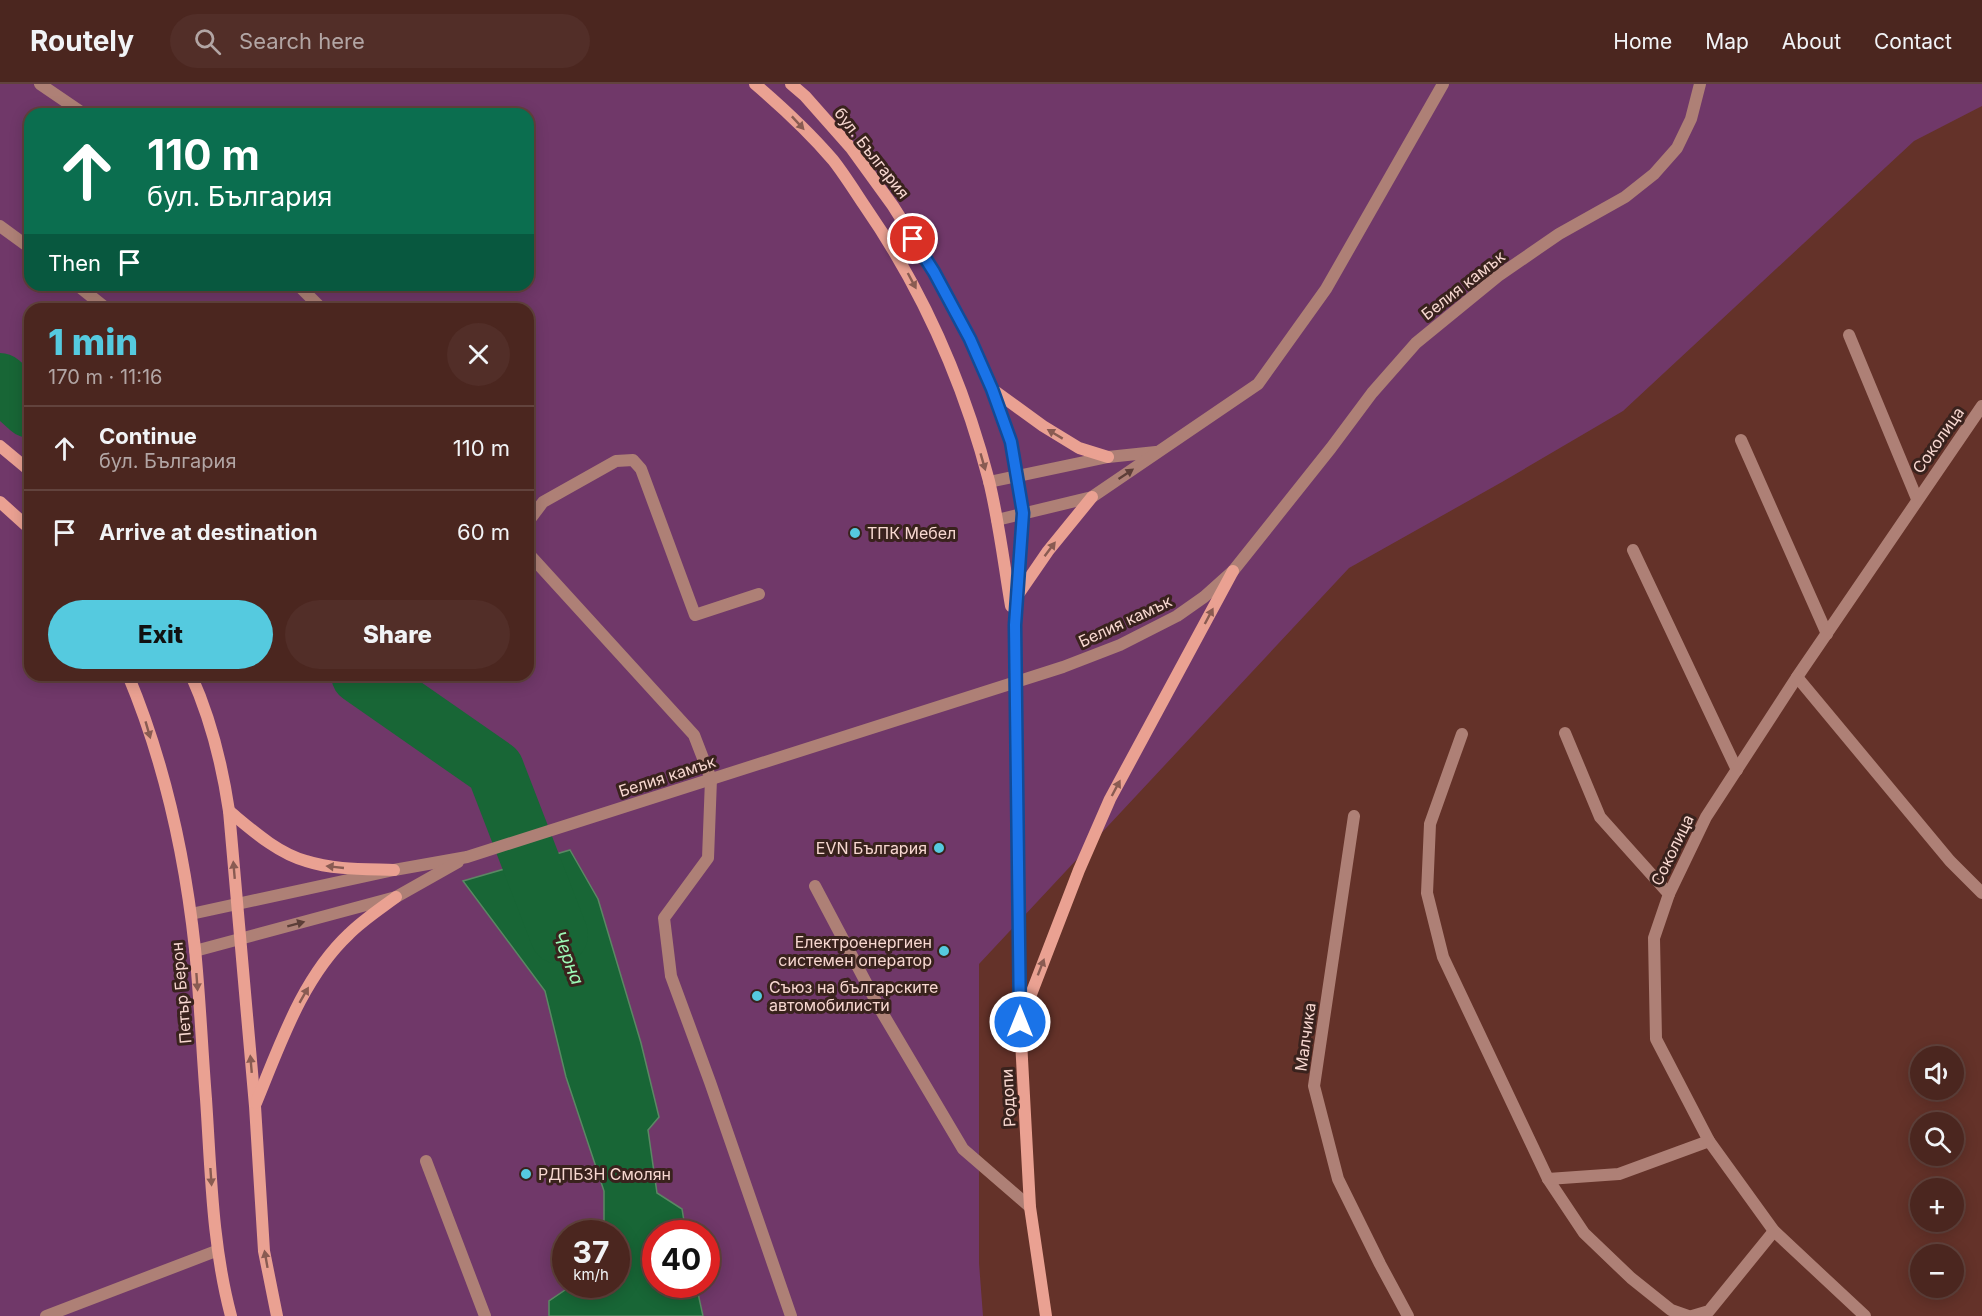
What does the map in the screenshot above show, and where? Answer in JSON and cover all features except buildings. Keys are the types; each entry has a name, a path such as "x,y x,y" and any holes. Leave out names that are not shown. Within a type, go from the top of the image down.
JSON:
{"street":[{"path":"40,84 75,108"},
{"path":"755,84 785,110 833,161 877,223 911,278 944,344 972,424 989,482 997,520 1092,497"},
{"name":"бул. България","path":"791,84 805,96 851,148 893,206 934,272 970,339 992,389 1011,442 1023,513"},
{"path":"1017,597 1048,551 1092,497 1258,384 1326,290 1443,84"},
{"name":"Белия камък","path":"191,914 394,870 467,857 1063,667 1120,645 1177,616 1204,597 1233,571 1372,393 1416,344 1498,276 1558,234 1625,197 1654,174 1677,148 1691,119 1700,84"},
{"path":"0,226 24,244"},
{"path":"84,291 99,303"},
{"path":"304,291 316,303"},
{"path":"1849,335 1917,499"},
{"path":"992,389 1043,426 1079,448 1108,457"},
{"name":"Соколица","path":"1865,1316 1774,1231 1709,1141 1656,1040 1654,938 1669,894 1706,817 1797,677 1982,406"},
{"path":"1741,440 1827,633"},
{"path":"0,446 24,466"},
{"path":"989,482 1108,457 1160,451"},
{"path":"534,514 543,502 616,461 633,460 641,469 696,615 759,594"},
{"path":"0,502 24,524"},
{"name":"Родопи","path":"1023,513 1015,625 1020,1022 1030,1207 1047,1316"},
{"name":"Родопи","path":"997,520 1015,625"},
{"path":"1633,550 1737,770"},
{"path":"534,560 694,735 711,779 708,858 664,918 671,976 791,1316"},
{"path":"1020,1022 1066,902 1110,799 1233,571"},
{"path":"1797,677 1950,861 1982,893"},
{"name":"Петър Берон","path":"131,681 141,706 161,774 185,875 195,951 216,1251 231,1316"},
{"path":"194,681 204,702 215,739 229,811 255,1106 264,1251 277,1316"},
{"path":"1565,733 1600,817 1669,894"},
{"path":"1462,734 1430,824 1427,893 1443,957 1548,1179 1584,1233 1631,1278 1671,1310 1690,1316 1709,1311 1774,1231"},
{"path":"229,811 254,832 281,850 305,861 332,867 394,870"},
{"name":"Малчика","path":"1354,816 1314,1086 1338,1179 1408,1316"},
{"name":"Белия камък","path":"195,951 396,897 467,857"},
{"path":"815,886 880,1010 963,1149 1030,1207"},
{"path":"255,1106 300,1002 321,966 347,935 396,897"},
{"path":"1548,1179 1619,1174 1709,1141"},
{"path":"426,1161 485,1316"},
{"path":"46,1316 216,1251"}],"shaded area":[{"path":"0,84 1982,84 1982,106 1914,141 1623,411 1349,568 979,964 979,1263 983,1316 0,1316"}],"water":[{"path":"570,850 598,899 641,1043 659,1117 648,1130 657,1193 682,1209 684,1220 642,1220 642,1298 699,1298 703,1316 549,1316 549,1301 553,1298 630,1298 630,1220 604,1220 604,1191 566,1077 545,991 463,881"}],"waterway":[{"name":"Черна","path":"0,382 24,404"},
{"name":"Черна","path":"369,681 495,769 559,935"}],"place":[{"name":"ТПК Мебел","path":"855,533"},
{"name":"EVN България","path":"939,848"},
{"name":"Електроенергиен системен оператор","path":"944,951"},
{"name":"Съюз на българските автомобилисти","path":"757,996"},
{"name":"РДПБЗН Смолян","path":"526,1174"}],"route":[{"path":"913,239 934,272 970,339 992,389 1011,442 1023,513 1015,625 1020,1022"}]}
